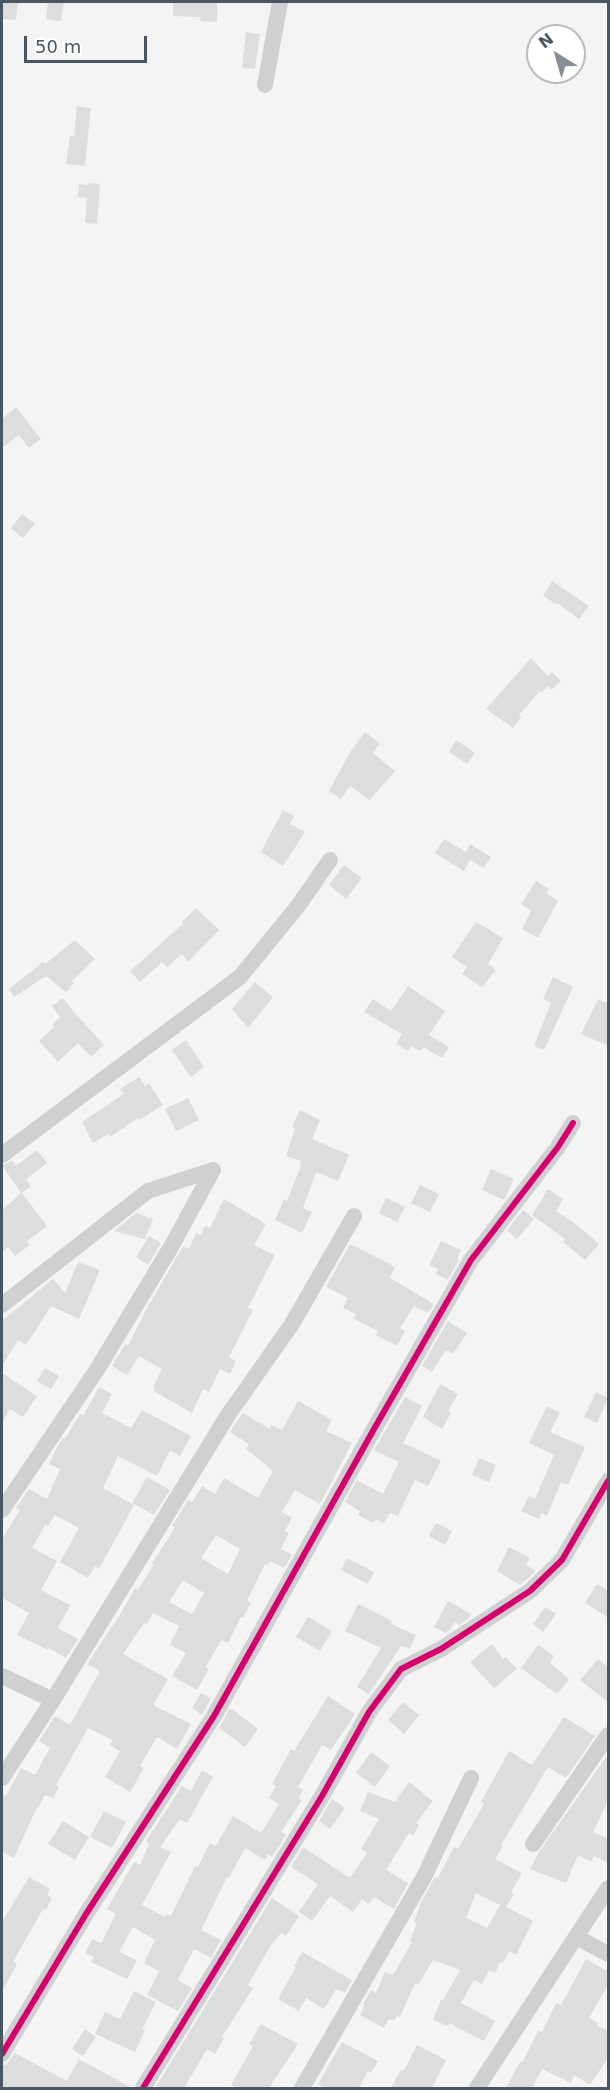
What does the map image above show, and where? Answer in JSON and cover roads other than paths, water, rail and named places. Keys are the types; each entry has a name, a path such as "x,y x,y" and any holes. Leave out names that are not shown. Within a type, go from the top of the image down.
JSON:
{"street":[{"path":"265,85 280,2"},
{"path":"2,1155 240,977 298,906 330,860"},
{"path":"2,2054 86,1914 214,1716 471,1260 558,1147 573,1123"},
{"path":"2,1305 148,1191 213,1170 171,1247 98,1368 2,1510"},
{"path":"2,1778 53,1700 228,1414 292,1324 354,1216"},
{"path":"143,2088 322,1796 369,1712 401,1669 441,1649 530,1591 562,1560 609,1481"},
{"path":"2,1676 53,1700"},
{"path":"533,1844 609,1735"},
{"path":"302,2088 424,1877 471,1778"},
{"path":"477,2088 609,1888"},
{"path":"576,1937 609,1954"}]}
